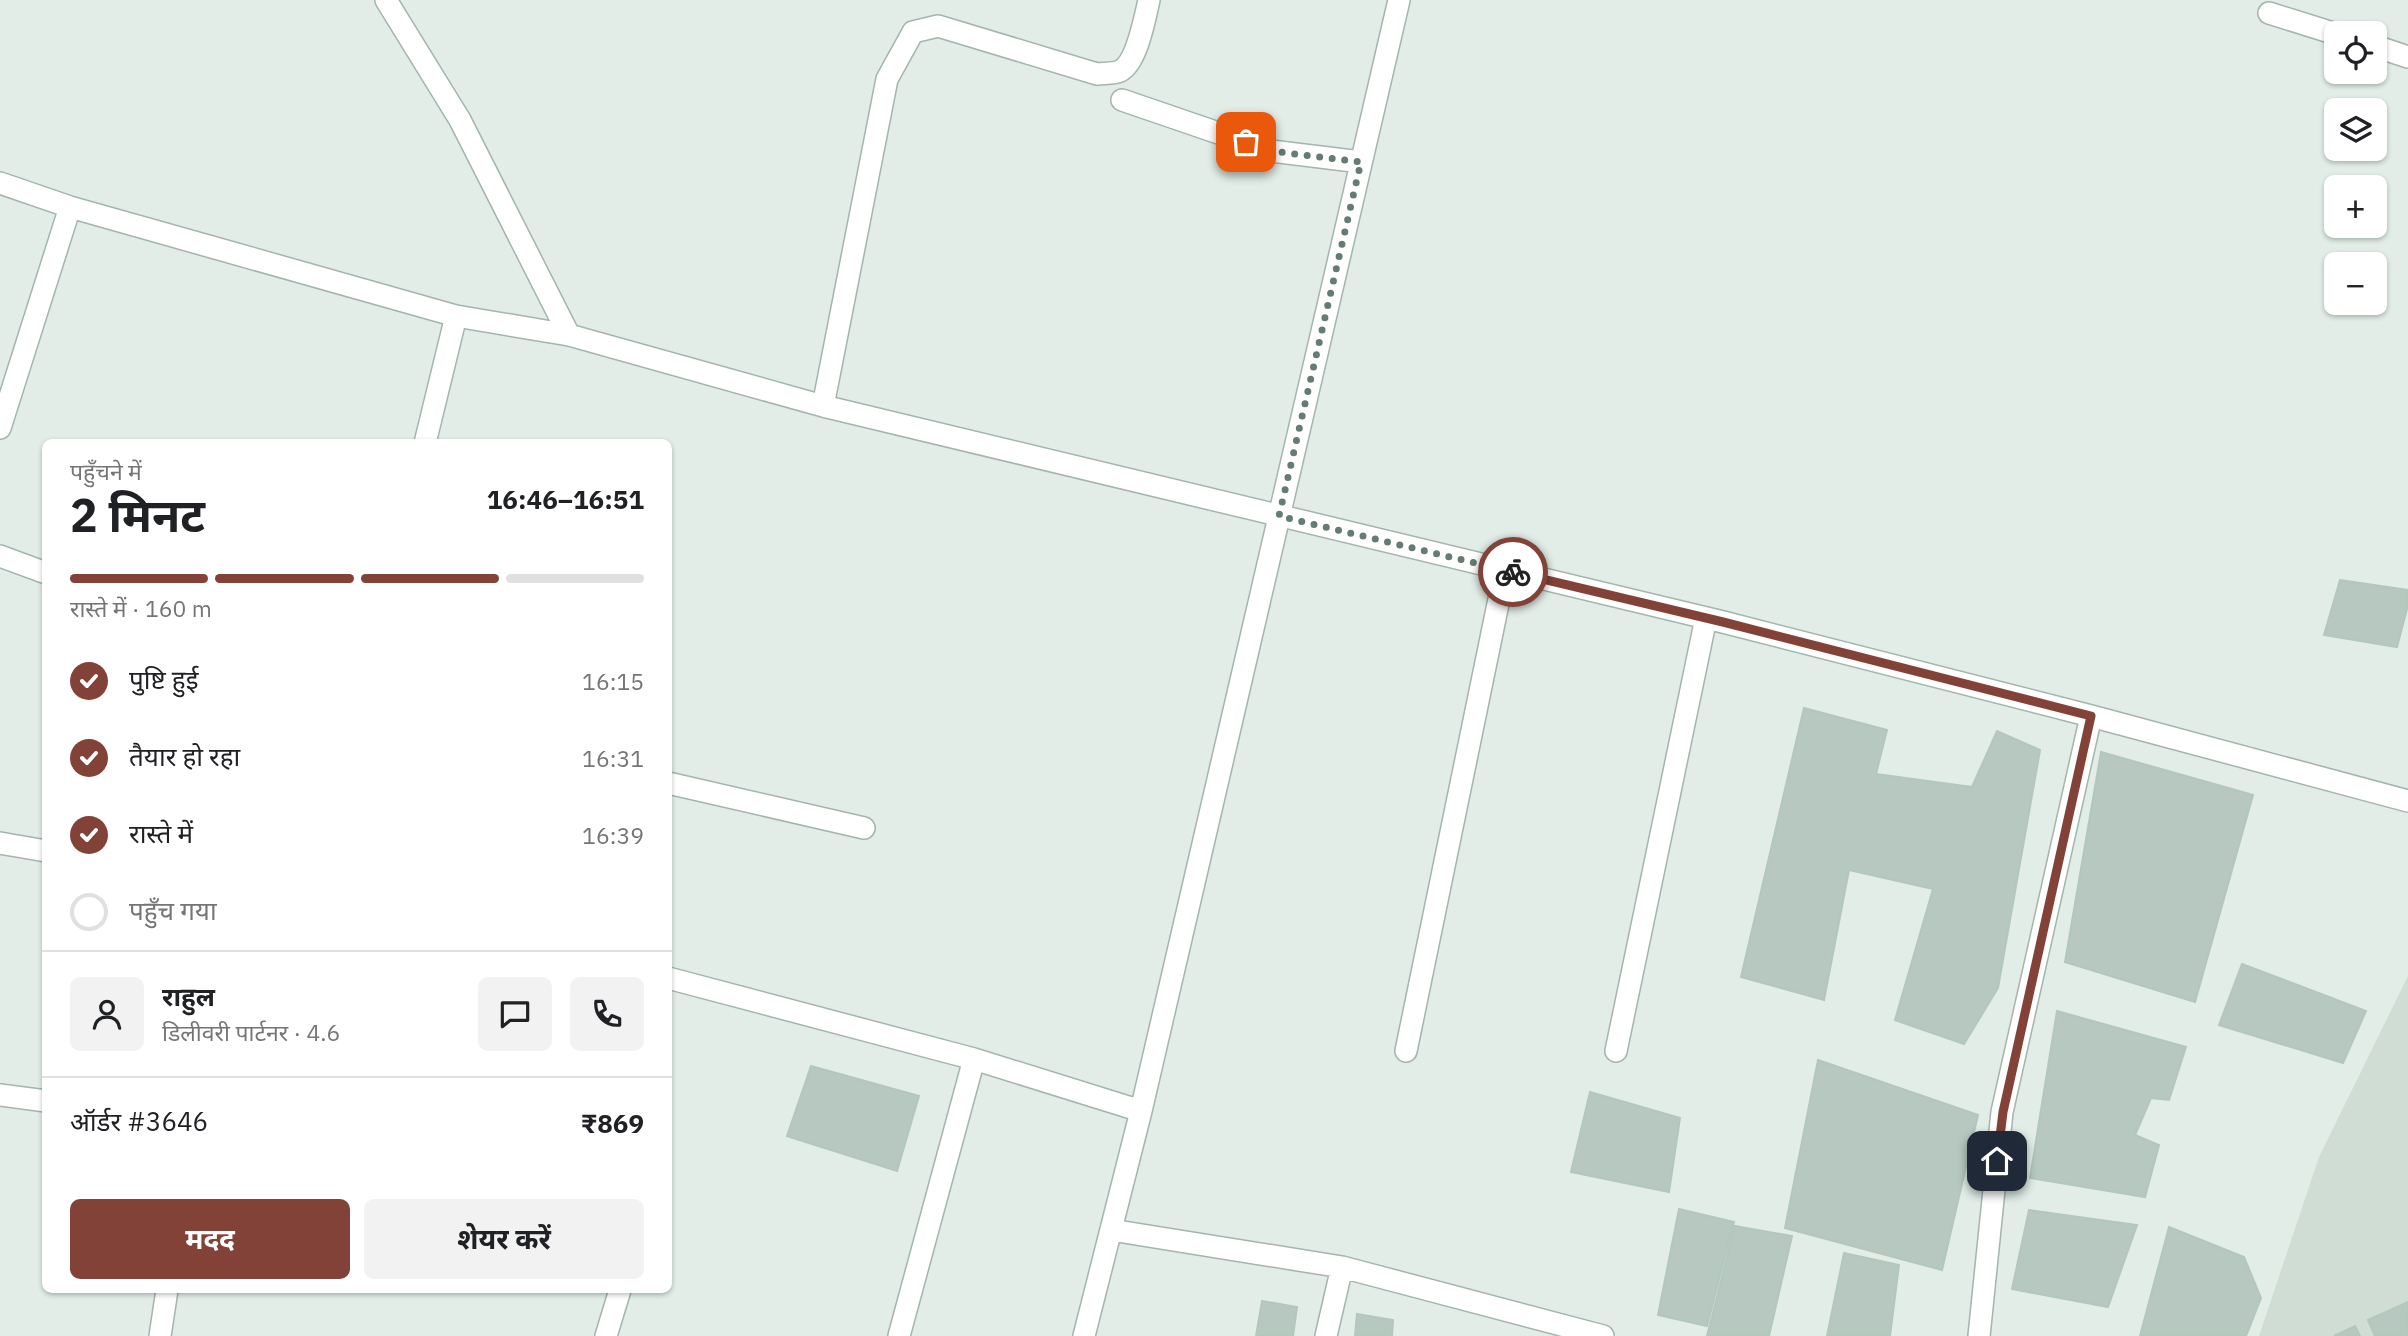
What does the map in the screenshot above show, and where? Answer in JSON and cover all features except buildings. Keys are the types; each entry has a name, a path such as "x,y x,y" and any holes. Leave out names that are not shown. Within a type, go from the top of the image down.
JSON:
{"street":[{"path":"386,0 460,120 569,335"},
{"path":"824,406 887,79 913,32 938,26 1097,74 1120,71 1127,64 1139,41 1149,0"},
{"path":"1084,1336 1141,1111 1399,0"},
{"path":"2269,13 2324,30"},
{"path":"2387,50 2408,57"},
{"path":"1122,100 1271,151 1361,162"},
{"path":"0,183 69,207 456,316 569,335 824,406 1706,618 2091,716 2408,801"},
{"path":"0,428 69,207"},
{"path":"426,439 456,316"},
{"path":"0,556 42,572"},
{"path":"1406,1051 1505,570"},
{"path":"1616,1051 1706,618"},
{"path":"1979,1336 2003,1112 2091,716"},
{"path":"672,784 864,828"},
{"path":"0,843 42,850"},
{"path":"672,979 974,1059 1141,1111"},
{"path":"899,1336 974,1059"},
{"path":"0,1096 42,1101"},
{"path":"1111,1230 1342,1267 1537,1327 1603,1336"},
{"path":"1326,1336 1342,1267"},
{"path":"160,1336 167,1293"},
{"path":"606,1336 619,1293"}],"shaded area":[{"path":"2408,976 2408,1336 2259,1336 2319,1157"}],"way so far":[{"path":"1246,142 1271,151 1361,162 1279,516 1513,572"}],"route":[{"path":"1513,572 1723,622 2091,716 2003,1112 1997,1161"}]}
